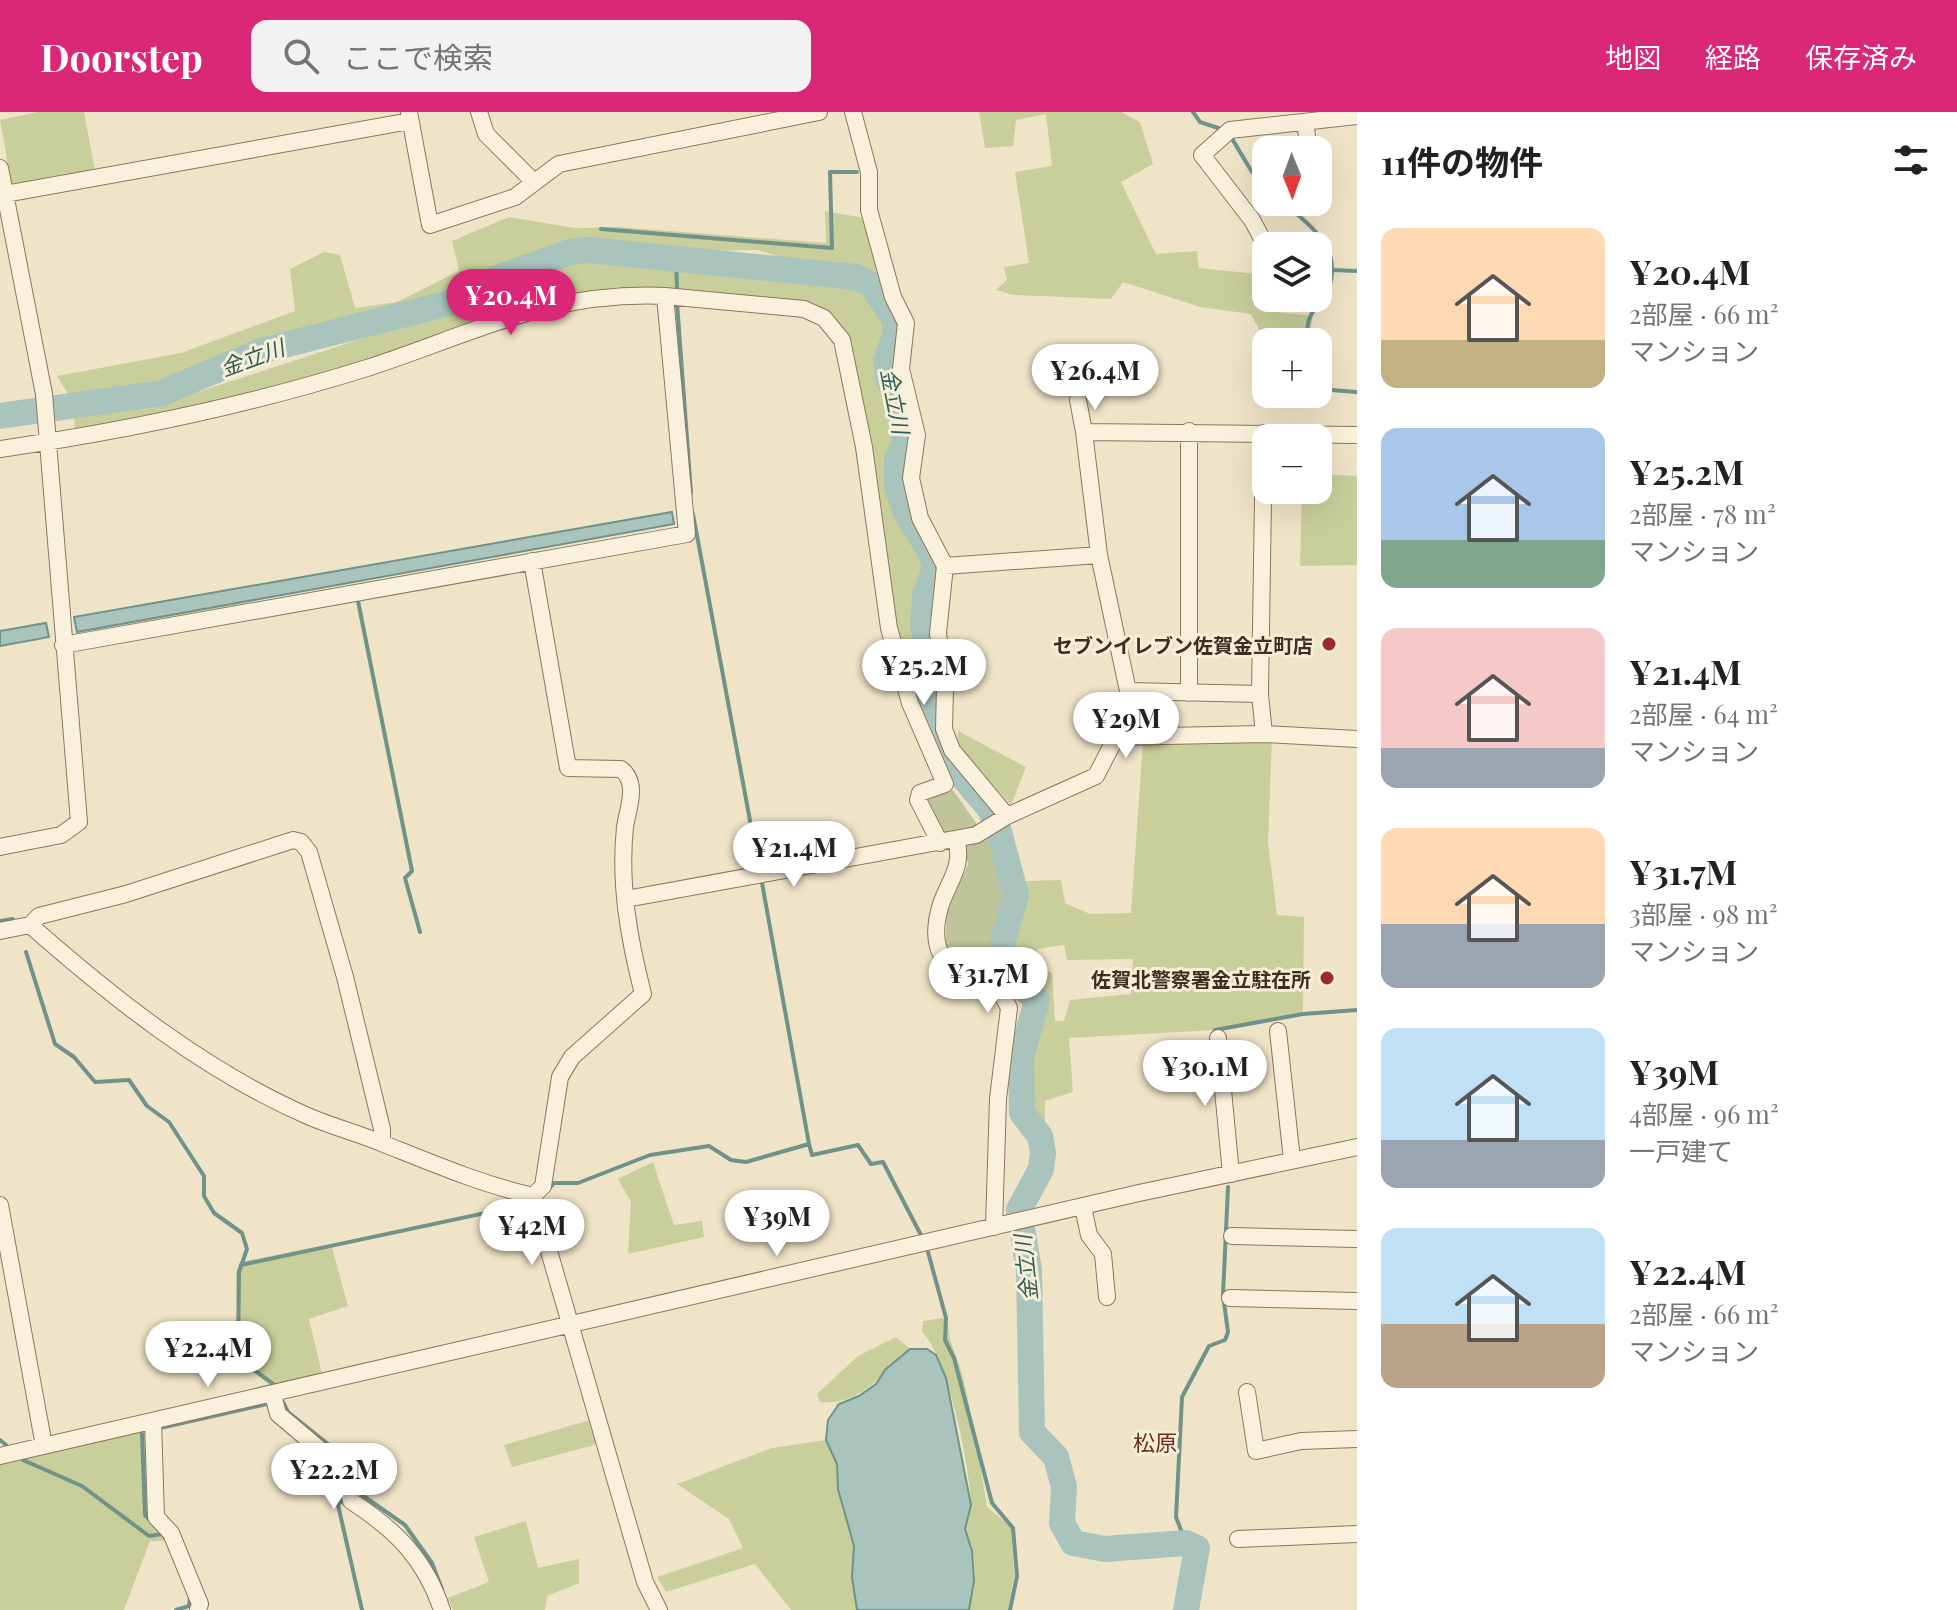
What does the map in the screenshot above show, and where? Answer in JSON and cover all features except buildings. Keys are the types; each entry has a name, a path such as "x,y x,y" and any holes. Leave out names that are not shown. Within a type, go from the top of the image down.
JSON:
{"street":[{"path":"479,112 486,134 532,180"},
{"path":"2,195 409,117 430,225 515,197 532,180 559,164 819,112"},
{"path":"853,112 869,172 869,210 893,297 906,323 901,369 917,435 911,478 920,518 945,566 938,633 945,688 944,729 952,750 1007,816"},
{"path":"1258,232 1202,155 1230,130 1297,119 1357,116"},
{"path":"0,168 2,195 44,394 79,822 61,835 0,847"},
{"path":"0,449 46,437 210,413 368,367 519,313 570,301 624,295 665,296 804,309 824,318 842,340 864,447 889,628 910,703 945,784 920,793 918,800 948,841 959,863 940,906 937,947 946,966 971,980 997,985 1009,1008 998,1099 1001,1226"},
{"path":"63,633 687,534 665,296"},
{"path":"1078,400 1099,555 1128,691 1260,694"},
{"path":"1189,431 1189,693"},
{"path":"1084,432 1252,433"},
{"path":"1332,434 1357,435"},
{"path":"1263,504 1260,694 1264,734"},
{"path":"945,566 1099,555"},
{"path":"532,561 568,768 621,769 627,774 632,798 625,827 626,926 643,994 572,1057 560,1077 543,1186 533,1196"},
{"path":"626,899 948,841 986,830 1007,816 1096,776 1116,737 1264,734 1357,739"},
{"path":"0,931 30,925 39,916 126,894 293,840 301,842 309,852 345,977 382,1129 382,1143"},
{"path":"30,925 109,995 175,1040 309,1116 480,1184 533,1196"},
{"path":"1278,1031 1292,1160"},
{"path":"1218,1038 1231,1174"},
{"path":"0,1456 1357,1147"},
{"path":"533,1196 645,1582 659,1610"},
{"path":"0,1205 44,1446"},
{"path":"1083,1207 1089,1235 1103,1254 1107,1297"},
{"path":"1232,1236 1357,1239"},
{"path":"1230,1298 1357,1301"},
{"path":"1247,1392 1256,1451 1301,1441 1357,1439"},
{"path":"273,1395 278,1414 342,1468 351,1501 381,1521 414,1551 431,1578 442,1610"},
{"path":"153,1421 156,1517 171,1533 200,1604 198,1610"},
{"path":"1238,1539 1357,1534"}],"green space":[{"path":"37,112 84,112 95,171 12,186 0,120"},
{"path":"979,112 1121,112 1140,122 1153,164 1121,182 1156,254 1197,251 1199,268 1252,273 1252,312 1313,316 1311,328 1258,328 1251,314 1200,307 1123,282 1111,299 1013,295 996,290 1007,280 1004,267 1029,263 1015,172 1052,166 1046,114 1016,120 1013,146 985,148"},
{"path":"825,211 864,218 882,273 817,269 758,250 699,251 575,243 498,270 454,296 401,306 233,355 163,386 74,404 57,376 181,353 295,311 290,269 324,252 340,255 355,308 397,302 459,271 452,241 509,217 575,228 618,227 826,243"},
{"path":"579,255 863,286 891,329 879,371 894,405 899,434 891,459 893,499 928,569 917,619 929,682 921,717 893,629 847,338 808,305 616,287 514,310 371,359 210,408 75,433 74,415 195,393 468,304 506,279 544,270"},
{"path":"1332,475 1357,476 1357,565 1300,566 1302,504 1332,504"},
{"path":"958,731 1026,767 1011,805 957,746"},
{"path":"1272,738 1268,842 1277,915 1304,917 1303,1014 1215,1030 1069,1038 1073,1092 1045,1101 1045,1130 1027,1110 1028,1060 1043,1004 1035,986 1011,965 1026,881 1061,880 1065,903 1090,914 1131,913 1143,741","holes":["1064,945 1067,960 1133,959 1131,994 1070,1000 1064,1021 1055,1021 1052,973 1034,964 1037,949"]},
{"path":"953,790 992,846 1005,904 989,958 945,959 947,912 968,864 962,836 942,836 926,802 926,795"},
{"path":"653,1162 674,1225 702,1221 704,1237 628,1254 631,1202 618,1179"},
{"path":"331,1244 348,1306 309,1319 323,1378 274,1389 237,1359 236,1272 240,1262"},
{"path":"948,1317 951,1341 970,1409 987,1507 1011,1527 1014,1576 1008,1610 969,1610 974,1564 965,1531 971,1502 966,1462 948,1386 931,1345 922,1332 923,1321"},
{"path":"896,1337 910,1349 870,1386 848,1399 820,1402 817,1394 858,1356"},
{"path":"590,1420 598,1444 512,1467 504,1445"},
{"path":"145,1430 150,1515 164,1541 150,1541 124,1610 0,1610 0,1465"},
{"path":"826,1440 837,1464 838,1489 854,1546 852,1577 857,1610 791,1610 755,1564 666,1592 657,1577 743,1548 729,1519 677,1484 772,1448"},
{"path":"526,1521 538,1568 579,1559 579,1583 547,1596 545,1610 453,1610 448,1598 489,1582 474,1537"}],"water":[{"path":"672,512 674,524 77,632 74,617"},
{"path":"46,623 49,637 0,646 0,631"},
{"path":"910,1349 927,1349 936,1355 946,1378 971,1505 965,1529 972,1551 974,1581 969,1610 857,1610 852,1577 854,1546 838,1489 837,1464 826,1440 828,1420 839,1404 859,1396 876,1384 885,1370"}],"waterway":[{"path":"1193,112 1200,122 1221,129"},
{"path":"1231,137 1252,172"},
{"path":"601,229 832,248 830,172 857,172"},
{"path":"1299,216 1322,240 1332,262 1328,290 1310,317 1307,328"},
{"name":"金立川","path":"0,416 162,393 261,351 460,300 500,277 570,252 589,250 856,277 871,284 894,318 896,333 886,362 888,378 900,401 906,436 897,462 897,485 905,511 932,555 935,568 925,597 923,627 933,668 929,720 935,744 990,809 998,828 1016,895 1002,945 1001,962 1009,976 1037,1000 1021,1058 1022,1113 1040,1136 1043,1153 1041,1169 1019,1210 1029,1270 1032,1432 1056,1457 1064,1487 1062,1523 1073,1543 1105,1549 1186,1543 1197,1548 1186,1610"},
{"path":"676,260 677,289"},
{"path":"1332,270 1357,271"},
{"path":"677,303 691,493"},
{"path":"1332,390 1357,392"},
{"path":"693,514 759,869"},
{"path":"358,601 412,871 405,878 420,932"},
{"path":"762,883 809,1144"},
{"path":"0,921 13,919"},
{"path":"26,952 55,1044 74,1057 95,1082 129,1080 147,1106 169,1122 204,1176 204,1196 214,1213 242,1233 247,1249 239,1272 238,1358 276,1386"},
{"path":"1212,1037 1215,1030 1303,1014 1357,1010"},
{"path":"547,1191 554,1183 578,1183 650,1155 709,1146 731,1160 746,1162 809,1144 812,1155 858,1145 871,1164 883,1162 923,1239"},
{"path":"1186,1543 1176,1517 1182,1397 1209,1346 1225,1340 1228,1332 1223,1295 1228,1187"},
{"path":"241,1265 528,1204"},
{"path":"928,1252 946,1318 945,1340 954,1358 992,1503 1013,1528 1017,1576 1010,1610"},
{"path":"283,1402 288,1412 348,1460 362,1495 405,1525 432,1563 442,1589"},
{"path":"160,1428 267,1404"},
{"path":"142,1434 145,1515 150,1520"},
{"path":"0,1440 6,1445"},
{"path":"23,1460 82,1486 149,1536 162,1534 165,1538"},
{"path":"343,1499 338,1505 362,1610"},
{"path":"176,1610 189,1606 190,1597"}],"place":[{"name":"セブンイレブン佐賀金立町店","path":"1329,644"},
{"name":"佐賀北警察署金立駐在所","path":"1327,978"}],"district":[{"name":"松原","path":"1155,1442"}]}
